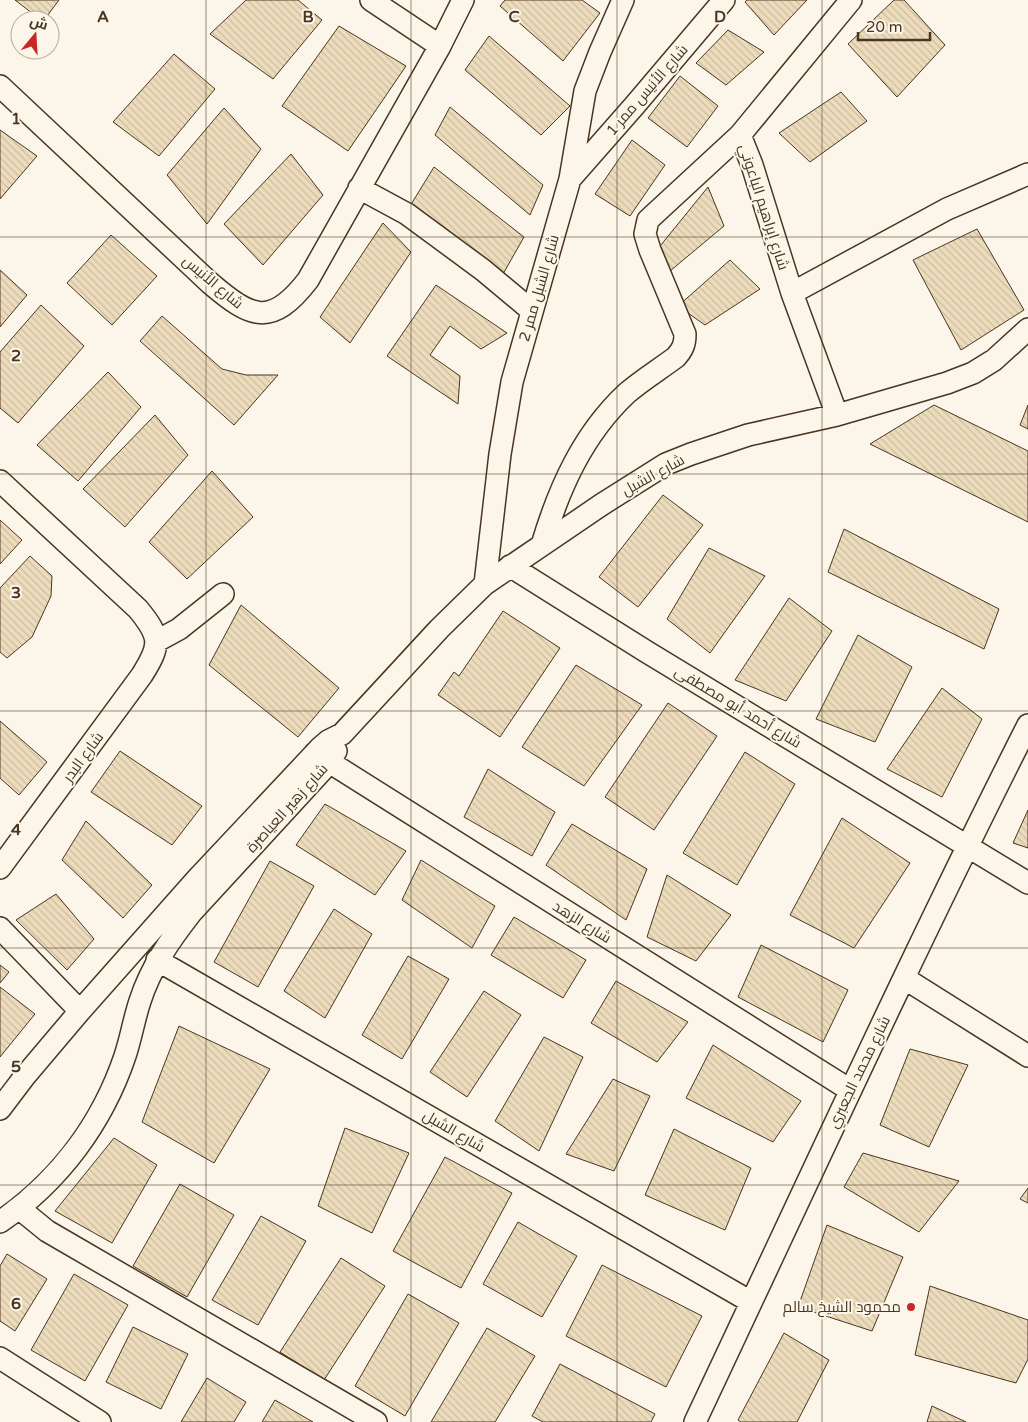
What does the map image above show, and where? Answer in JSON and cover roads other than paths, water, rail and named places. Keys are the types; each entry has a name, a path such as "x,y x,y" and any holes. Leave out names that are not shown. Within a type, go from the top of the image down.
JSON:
{"street":[{"path":"371,0 440,46"},
{"name":"شارع الأنيس","path":"0,86 210,283 231,301 249,311 264,313 281,308 297,295 308,280 440,46 463,0"},
{"name":"شارع الشبل ممر 2","path":"485,584 504,421 512,382 570,179 585,91 623,0"},
{"name":"شارع الأنيس ممر 1","path":"570,179 724,0"},
{"name":"شارع إبراهيم الباعوني","path":"837,414 792,293 752,165 740,135 851,0"},
{"path":"542,545 564,482 580,452 599,425 628,392 676,357 682,351 685,343 685,334 645,234 648,220 740,135"},
{"path":"792,293 948,209 1028,174"},
{"path":"359,188 408,214 483,270 532,312"},
{"name":"شارع الشبل","path":"342,734 438,629 485,584 601,505 666,464 748,435 837,414 947,383 973,373 994,360 1028,329"},
{"path":"0,481 138,609 151,625 157,641 179,629 223,594"},
{"name":"شارع أحمد أبو مصطفى","path":"510,566 647,652 1028,882"},
{"name":"شارع البدر","path":"0,868 142,675 153,659 157,641"},
{"name":"شارع محمد الجعبري","path":"695,1422 966,846 1028,725"},
{"name":"شارع زهير العياصرة","path":"0,1109 80,1010 204,885 322,758 337,749 342,734"},
{"name":"شارع الزهد","path":"322,758 850,1090"},
{"name":"شارع زهير العياصرة","path":"0,1222 20,1209 65,1165 101,1113 126,1055 139,1002 147,981 157,960 185,920 204,885"},
{"path":"0,928 80,1010"},
{"name":"شارع الشبل","path":"157,960 751,1302"},
{"path":"904,978 1028,1056"},
{"path":"20,1209 47,1231 376,1422"},
{"path":"0,1358 100,1422"}],"place":[{"name":"محمود الشيخ سالم","path":"911,1307"}]}
